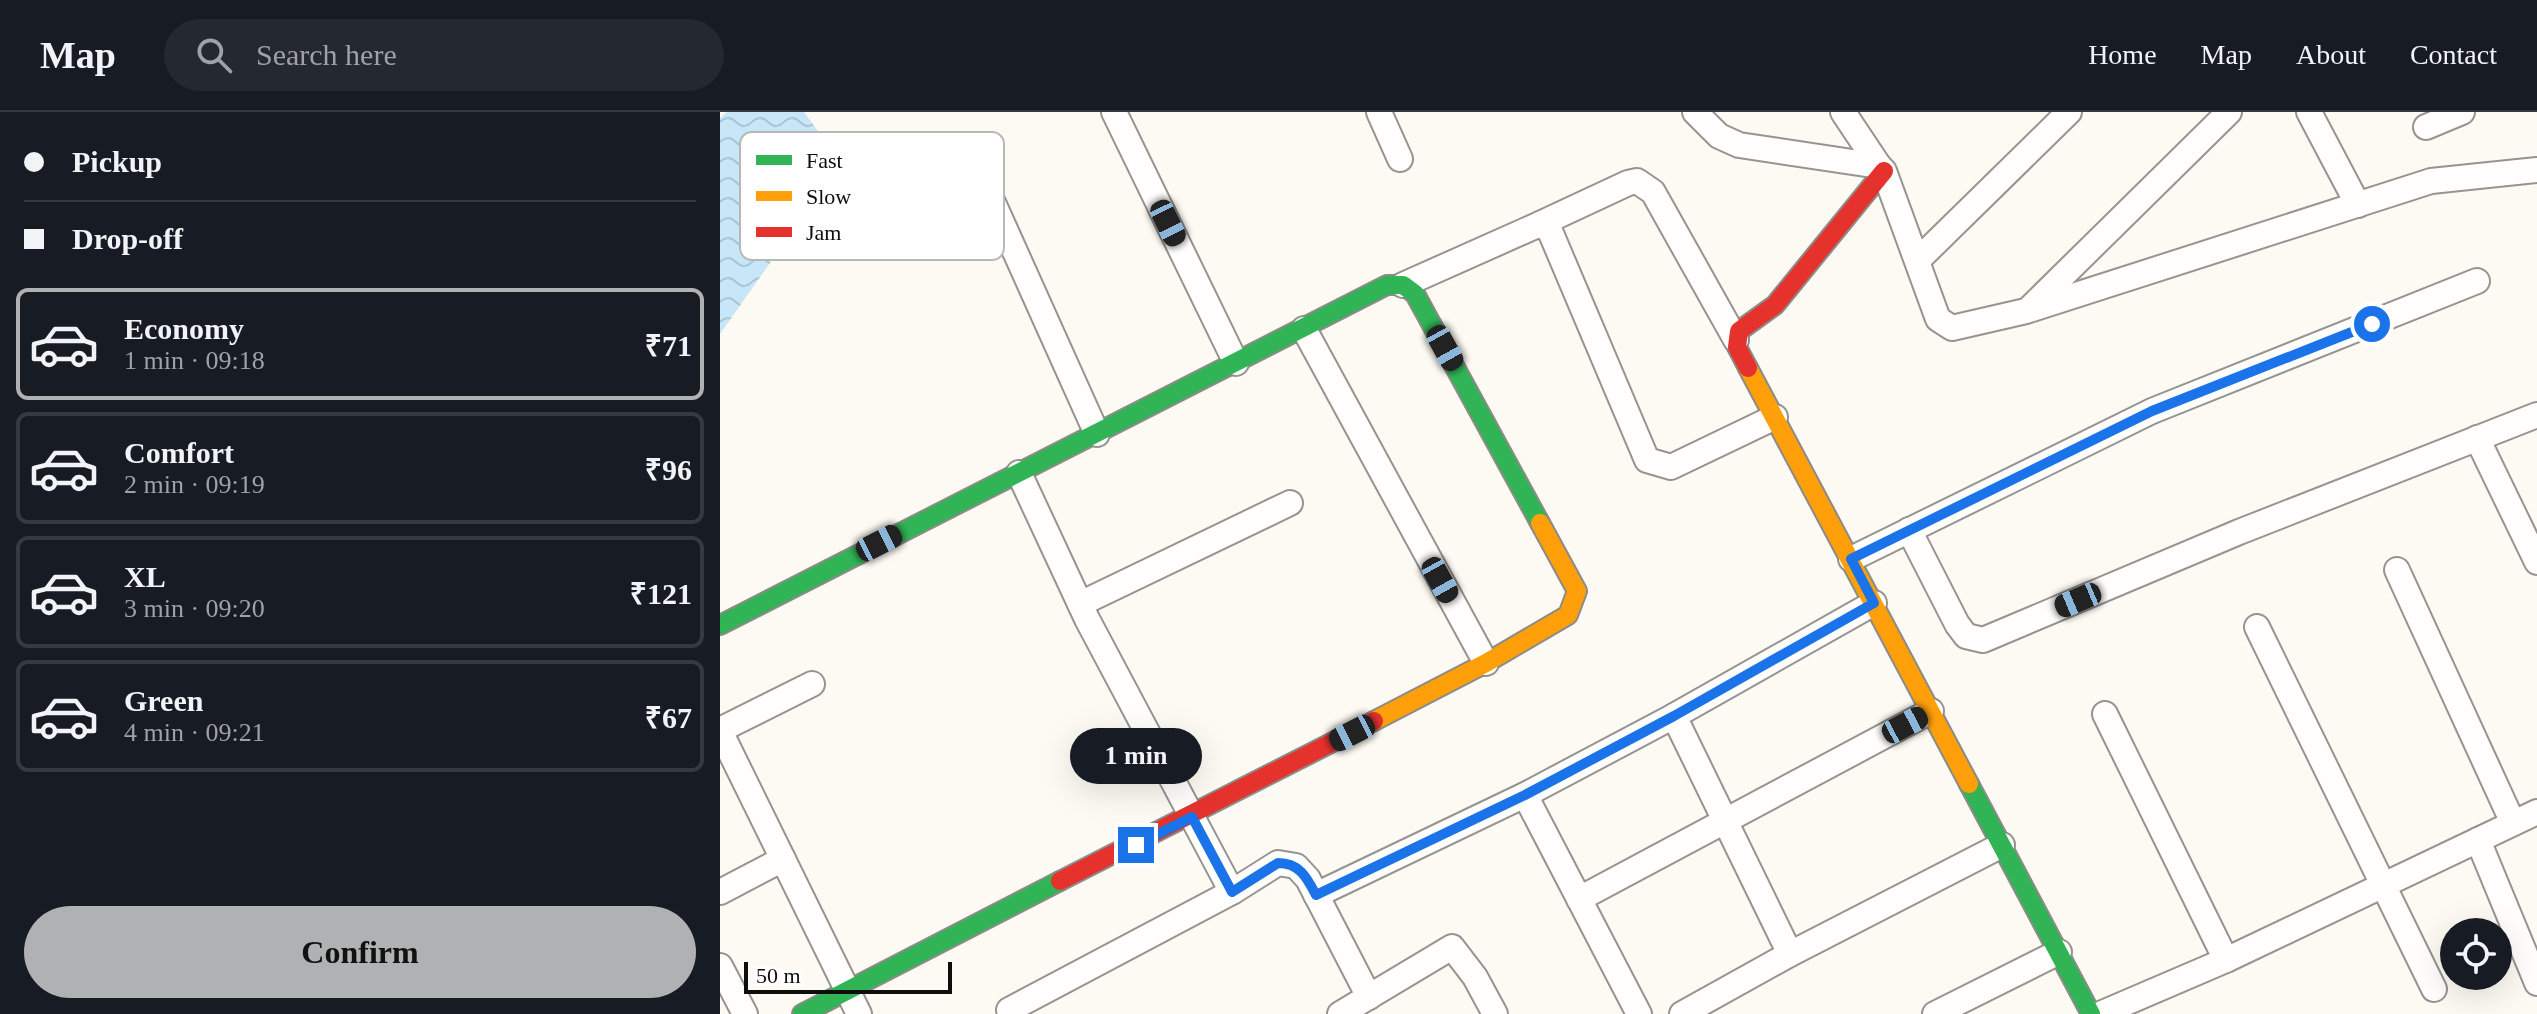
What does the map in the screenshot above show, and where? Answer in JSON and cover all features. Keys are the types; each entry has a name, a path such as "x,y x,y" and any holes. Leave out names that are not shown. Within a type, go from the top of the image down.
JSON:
{"street":[{"path":"1114,112 1236,363"},
{"path":"1379,112 1400,159"},
{"path":"1695,112 1719,136 1739,145 1881,168"},
{"path":"1843,112 1881,168 1938,319 1944,325 1962,328 2026,311 2431,181 2537,170"},
{"path":"1918,260 2069,112"},
{"path":"2026,311 2229,112"},
{"path":"2309,112 2358,205"},
{"path":"2426,127 2462,112"},
{"path":"1736,340 1745,326 1775,305 1881,168"},
{"path":"720,625 1387,285 1403,285 1628,183 1644,184 1653,192 1736,340 2091,1014"},
{"path":"1540,224 1550,231 1647,460 1671,467 1775,417"},
{"path":"1004,227 1097,434"},
{"path":"1851,559 2152,411 2477,281"},
{"path":"802,1014 1192,817 1486,663 1568,615 1577,591 1415,294 1403,285"},
{"path":"1304,329 1486,663"},
{"path":"1909,530 1957,624 1966,636 1983,640 2239,532 2537,415"},
{"path":"2477,438 2537,562"},
{"path":"1019,473 1080,604 1232,892"},
{"path":"1080,604 1290,503"},
{"path":"2397,570 2513,823"},
{"path":"1316,895 1525,795 1674,716 1874,603"},
{"path":"2257,627 2434,989"},
{"path":"812,684 720,730 859,1014"},
{"path":"1579,899 1931,711"},
{"path":"2105,714 2226,960"},
{"path":"1674,716 1790,954"},
{"path":"1525,795 1639,1014"},
{"path":"2100,1014 2226,960 2537,812"},
{"path":"2478,840 2537,983"},
{"path":"1682,1014 1790,954 2002,845"},
{"path":"720,892 783,859"},
{"path":"1008,1013 1232,892 1278,863 1296,866 1308,879 1369,997"},
{"path":"1340,1014 1452,947 1475,977 1495,1014"},
{"path":"1935,1014 2059,952"},
{"path":"720,966 745,1014"}],"water":[{"path":"727,112 804,112 819,132 740,132 740,260 772,260 720,334 720,288 720,118"}],"traffic: fast":[{"path":"720,625 1387,285 1403,285 1415,294 1540,523"},
{"path":"1969,784 2091,1014"},
{"path":"802,1014 1060,881"}],"traffic: slow":[{"path":"1748,368 1969,784"},
{"path":"1374,721 1486,663 1568,615 1577,591 1540,523"}],"traffic: jam":[{"path":"1748,368 1737,347 1739,331 1775,305 1884,171"},
{"path":"1060,881 1374,721"}],"route":[{"path":"1136,845 1192,817 1232,892 1278,863 1287,863 1296,866 1308,879 1316,895 1525,795 1674,716 1874,603 1851,559 2152,411 2372,324"}]}
